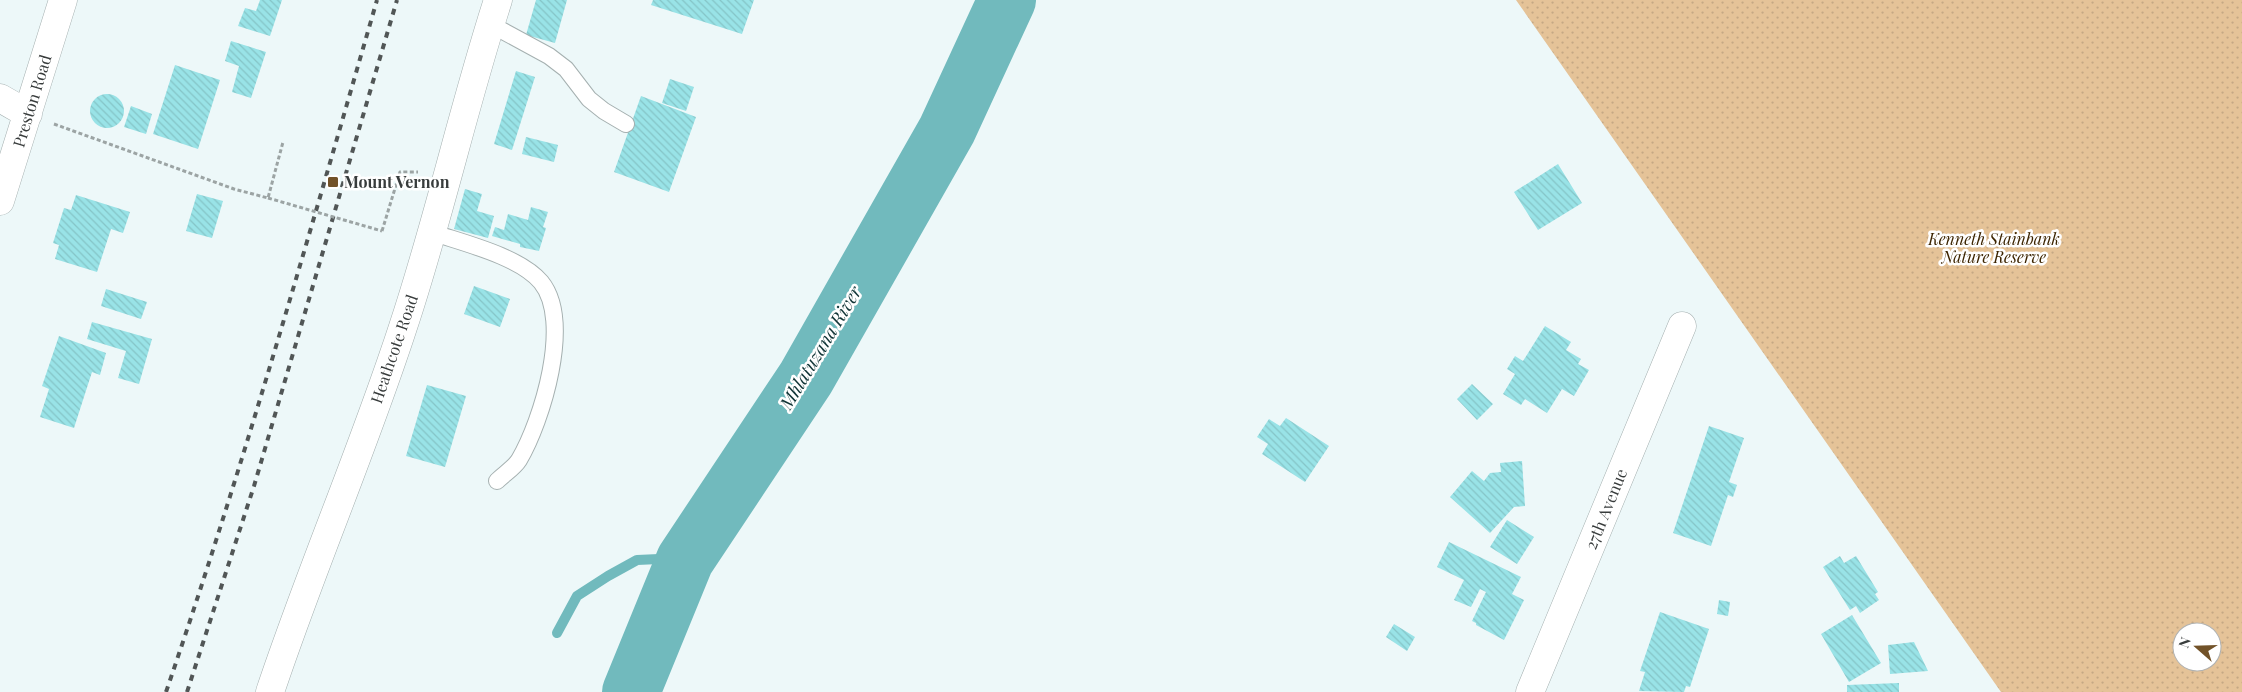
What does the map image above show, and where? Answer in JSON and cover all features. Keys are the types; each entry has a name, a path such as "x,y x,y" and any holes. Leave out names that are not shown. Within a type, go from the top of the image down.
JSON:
{"street":[{"name":"Preston Road","path":"0,201 63,0"},
{"name":"Heathcote Road","path":"270,692 295,618 404,326 494,12"},
{"path":"0,98 28,114"},
{"name":"27th Avenue","path":"1530,692 1682,326"}],"lane":[{"path":"494,12 566,69 589,99 604,111 626,124"},
{"path":"431,232 508,260 528,270 542,283 550,301 555,330 553,362 544,398 530,438 518,462 497,481"}],"path":[{"path":"28,114 234,189 382,231 400,172 449,172"},
{"path":"268,198 283,142"}],"green space":[{"name":"Kenneth Stainbank Nature Reserve","path":"1516,0 2242,0 2242,692 2001,692"}],"building":[{"path":"260,0 282,0 270,36 238,26 245,8 256,11"},
{"path":"536,0 567,0 555,43 526,35"},
{"path":"653,0 754,0 742,34 651,5"},
{"path":"231,41 266,52 251,98 232,92 239,66 225,61"},
{"path":"175,65 220,80 198,149 153,134"},
{"path":"516,71 535,77 512,150 494,144"},
{"path":"670,79 694,87 686,111 662,103"},
{"path":"107,94 119,99 124,111 119,123 107,128 95,123 90,111 95,99"},
{"path":"641,96 696,117 669,192 614,172"},
{"path":"131,106 152,114 146,134 124,127"},
{"path":"526,137 558,145 554,162 522,154"},
{"path":"1558,164 1582,203 1538,230 1514,192"},
{"path":"465,189 482,194 477,211 494,216 488,238 454,229"},
{"path":"197,194 223,201 212,238 186,231"},
{"path":"76,195 130,212 123,233 111,229 97,272 55,259 59,245 53,243 64,208 71,210"},
{"path":"531,207 548,212 543,227 546,228 539,251 520,247 520,244 492,236 495,227 504,230 508,214 528,220"},
{"path":"474,286 510,299 500,327 464,314"},
{"path":"106,289 147,302 141,319 101,306"},
{"path":"92,322 152,339 139,384 118,378 126,351 87,339"},
{"path":"1545,326 1571,342 1566,350 1581,359 1578,364 1589,370 1574,396 1562,389 1547,413 1525,399 1521,405 1503,394 1515,374 1507,369 1515,356 1523,361"},
{"path":"59,336 106,353 100,375 92,372 74,428 40,417 49,389 42,386"},
{"path":"1472,384 1493,404 1477,420 1457,399"},
{"path":"427,385 466,396 445,467 406,456"},
{"path":"1286,418 1329,446 1305,482 1262,454 1268,444 1257,437 1269,419 1280,426"},
{"path":"1709,426 1744,438 1729,482 1737,485 1733,497 1728,495 1711,546 1673,533"},
{"path":"1522,461 1525,506 1514,507 1490,533 1450,497 1472,471 1484,481 1490,473 1501,472 1500,463"},
{"path":"1507,520 1534,537 1517,564 1490,547"},
{"path":"1449,542 1521,577 1512,594 1524,600 1504,640 1472,621 1486,592 1480,589 1471,607 1454,600 1464,580 1437,567"},
{"path":"1840,556 1844,563 1856,556 1878,592 1875,594 1879,600 1860,613 1856,606 1850,610 1823,567"},
{"path":"1719,600 1730,602 1728,616 1717,614"},
{"path":"1660,612 1709,629 1690,687 1686,686 1684,692 1639,691 1645,672 1640,671"},
{"path":"1852,615 1881,663 1849,682 1821,634"},
{"path":"1394,624 1415,637 1407,651 1386,637"},
{"path":"1914,642 1928,671 1890,674 1888,645"},
{"path":"1899,683 1899,692 1847,692 1847,685"}],"waterway":[{"name":"Mhlatuzana River","path":"631,692 685,560 806,378 947,130 1007,0"},
{"path":"557,633 577,596 608,576 637,560 685,560"}],"railway":[{"path":"166,692 249,434 377,0"},
{"path":"187,692 254,486 397,0"}],"place":[{"name":"Mount Vernon","path":"333,182"}]}
